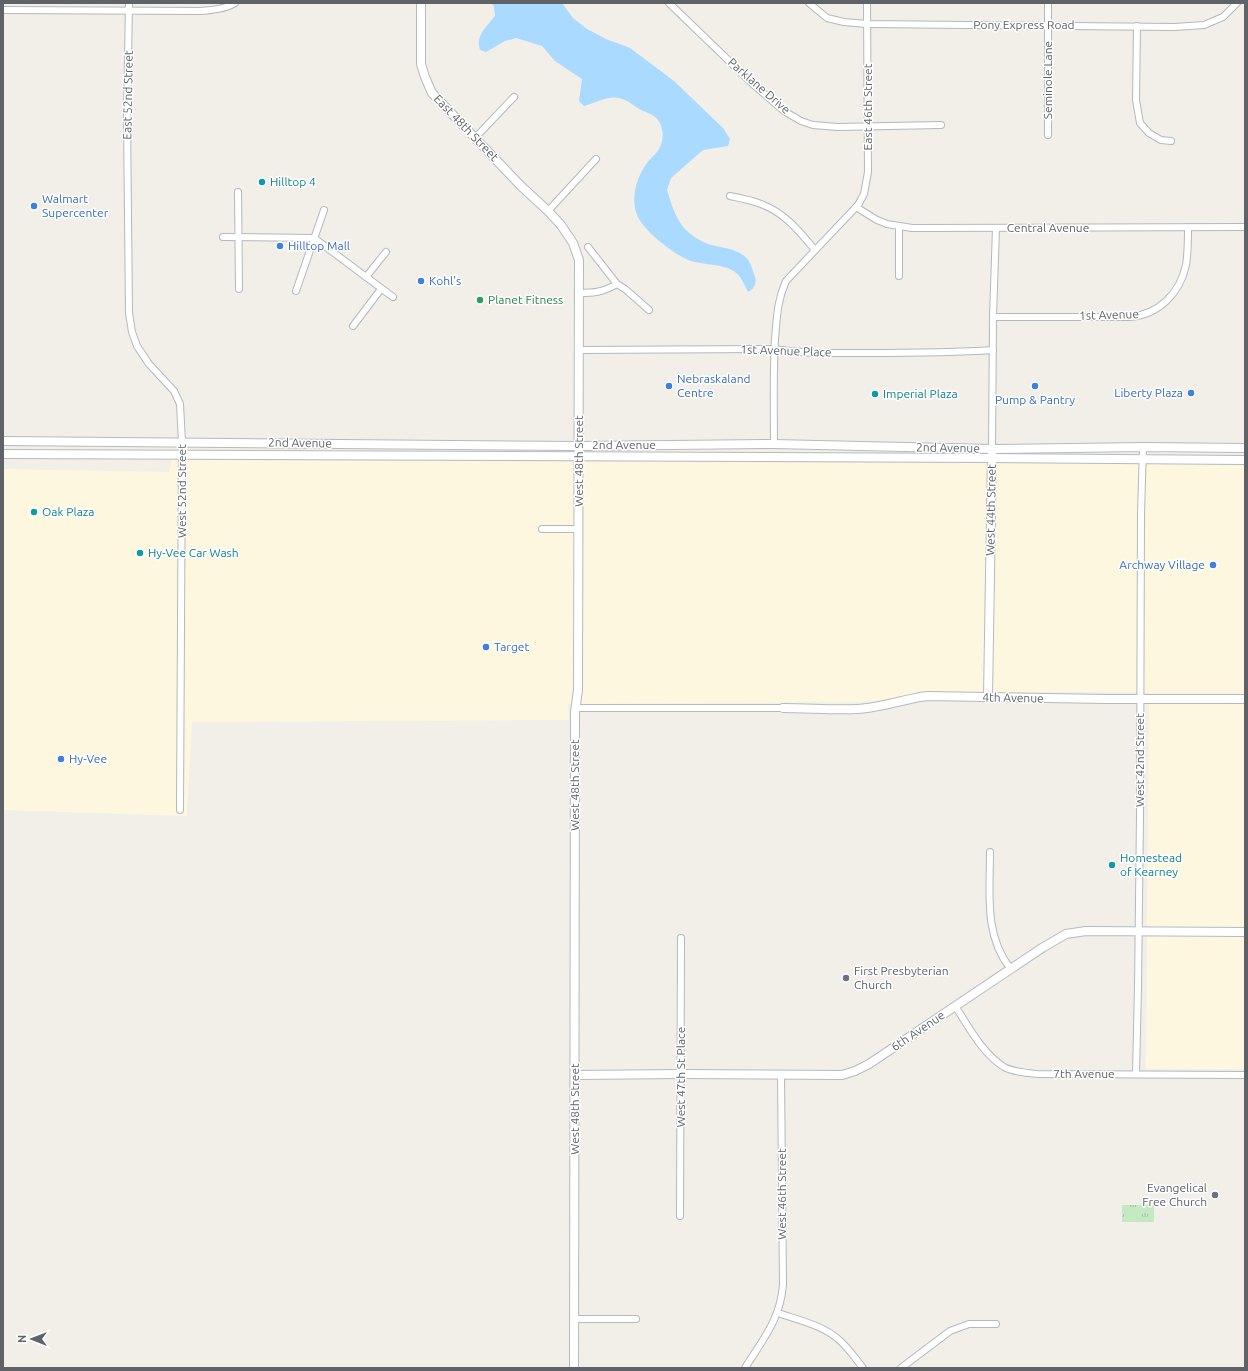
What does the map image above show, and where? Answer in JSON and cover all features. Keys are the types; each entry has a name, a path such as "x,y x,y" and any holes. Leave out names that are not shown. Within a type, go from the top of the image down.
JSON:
{"street":[{"path":"29,3 29,10"},
{"name":"East 52nd Street","path":"128,188 129,3"},
{"path":"3,10 200,11 216,9 234,3"},
{"name":"East 48th Street","path":"421,3 421,64 425,78 432,93 521,186 548,211"},
{"name":"Parklane Drive","path":"669,3 755,86 784,111 801,121 813,125 838,127 941,125"},
{"name":"Pony Express Road","path":"809,3 827,18 844,22 867,24 1175,27 1204,25 1223,17 1237,3"},
{"name":"East 46th Street","path":"856,207 864,194 868,172 867,3"},
{"name":"Seminole Lane","path":"1048,3 1048,135"},
{"path":"1137,26 1136,100 1140,123 1149,133 1161,140 1171,141"},
{"path":"475,138 514,97"},
{"path":"548,211 596,159"},
{"name":"West 52nd Street","path":"128,188 129,313 132,332 137,346 149,364 174,391 180,404 182,442 180,810"},
{"path":"238,192 239,289"},
{"path":"730,196 761,204 780,213 796,227 815,250"},
{"path":"774,444 774,349 777,308 780,295 786,281 856,207"},
{"name":"Central Avenue","path":"856,207 887,224 912,228 1245,227"},
{"path":"296,291 324,210"},
{"name":"West 48th Street","path":"548,211 561,225 573,243 579,260 578,690 575,708 574,1368"},
{"path":"899,226 899,276"},
{"name":"West 44th Street","path":"988,697 996,228"},
{"name":"1st Avenue","path":"994,317 1129,317 1142,315 1149,312 1161,306 1168,300 1181,279 1186,263 1188,228"},
{"path":"223,237 314,238 393,297"},
{"path":"588,247 617,284 649,310"},
{"path":"366,277 386,252"},
{"path":"579,293 604,291 617,284"},
{"path":"353,326 381,289"},
{"name":"1st Avenue Place","path":"579,350 774,349 795,352 844,353 961,352 993,350"},
{"name":"2nd Avenue","path":"3,441 578,446 774,444 1142,459 1245,460"},
{"name":"2nd Avenue","path":"3,454 578,456 992,453 1143,447 1245,448"},
{"name":"West 42nd Street","path":"1136,1074 1139,931 1143,447"},
{"path":"542,528 578,529"},
{"name":"4th Avenue","path":"783,708 858,709 927,696 1106,699 1245,699"},
{"path":"575,708 783,708"},
{"path":"990,852 990,918 994,938 1002,957 1010,968"},
{"name":"6th Avenue","path":"575,1075 842,1075 855,1071 869,1064 1010,968 1066,934 1086,931 1245,932"},
{"name":"West 47th St Place","path":"680,1216 681,938"},
{"name":"7th Avenue","path":"955,1006 989,1055 1005,1067 1021,1072 1037,1074 1245,1075"},
{"name":"West 46th Street","path":"745,1368 772,1326 778,1313 782,1298 781,1075"},
{"path":"778,1313 815,1326 832,1334 844,1344 863,1368"},
{"path":"574,1320 636,1319"},
{"path":"901,1368 950,1331 969,1324 996,1324"}],"shaded area":[{"path":"172,460 1245,464 1245,1069 1146,1069 1149,692 927,692 869,702 568,704 569,720 192,722 187,816 3,810 3,469 169,472"}],"green space":[{"path":"1122,1205 1154,1205 1154,1222 1122,1222"}],"water":[{"path":"491,3 562,3 573,18 587,29 606,39 630,48 674,81 723,128 730,139 728,146 703,150 671,178 667,190 676,215 687,231 705,243 730,249 740,253 748,260 756,279 752,289 748,292 743,281 731,269 691,261 677,254 647,230 638,217 634,204 635,189 643,169 660,148 663,133 658,119 627,101 615,97 584,106 579,101 582,79 555,61 542,46 516,38 505,41 486,52 480,50 480,36 495,16 494,6"}],"place":[{"name":"Hilltop 4","path":"262,182"},
{"name":"Walmart Supercenter","path":"34,206"},
{"name":"Hilltop Mall","path":"280,246"},
{"name":"Kohl's","path":"421,281"},
{"name":"Planet Fitness","path":"480,300"},
{"name":"Nebraskaland Centre","path":"669,386"},
{"name":"Pump & Pantry","path":"1035,386"},
{"name":"Liberty Plaza","path":"1191,393"},
{"name":"Imperial Plaza","path":"875,394"},
{"name":"Oak Plaza","path":"34,512"},
{"name":"Hy-Vee Car Wash","path":"140,553"},
{"name":"Archway Village","path":"1213,565"},
{"name":"Target","path":"486,647"},
{"name":"Hy-Vee","path":"61,759"},
{"name":"Homestead of Kearney","path":"1112,865"},
{"name":"First Presbyterian Church","path":"846,978"},
{"name":"Evangelical Free Church","path":"1215,1195"}]}
